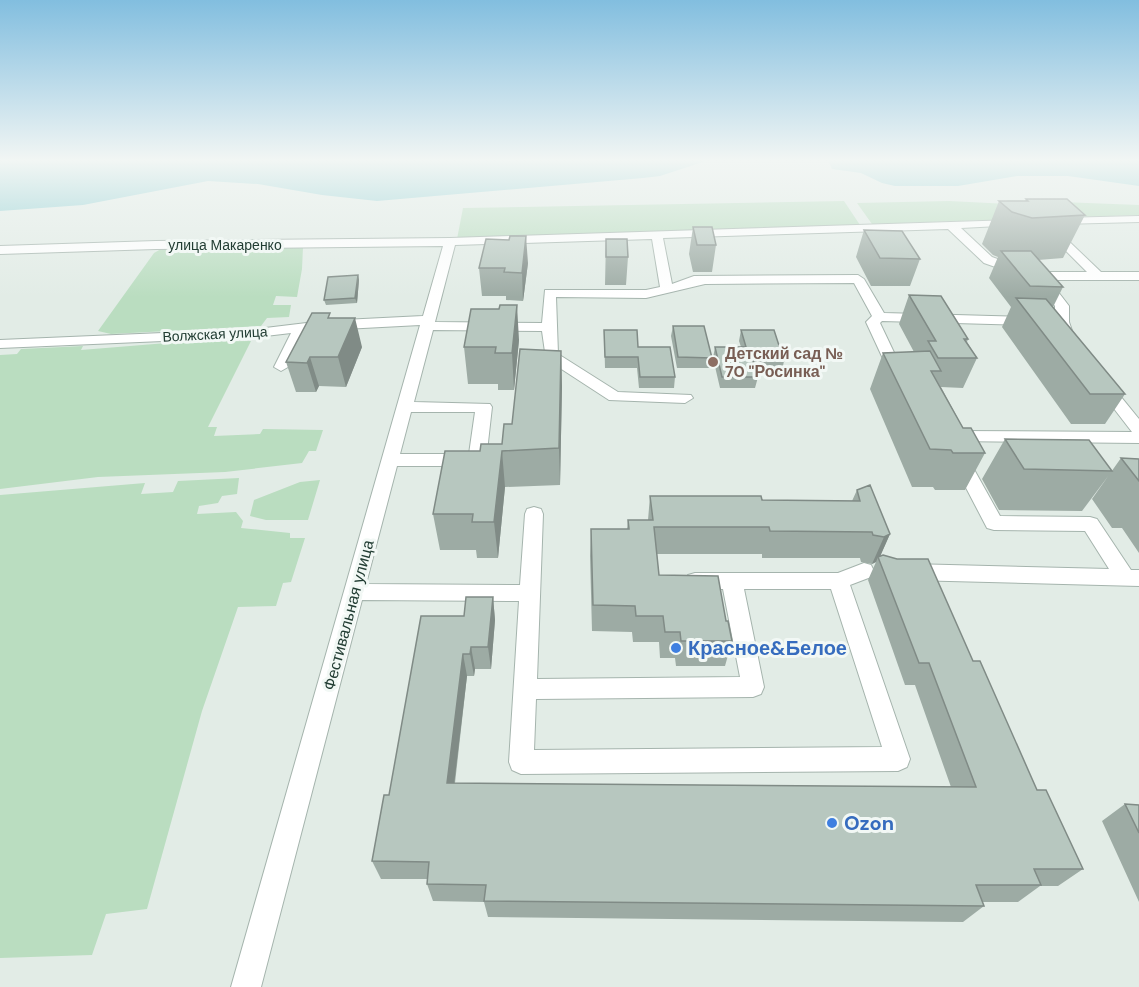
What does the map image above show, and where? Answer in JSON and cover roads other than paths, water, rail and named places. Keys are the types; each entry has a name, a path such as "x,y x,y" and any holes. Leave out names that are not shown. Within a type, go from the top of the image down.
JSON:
{"street":[{"name":"улица Макаренко","path":"0,250 145,245 450,242 1139,219"},
{"path":"1037,222 1098,276"},
{"path":"951,225 988,260 1035,276 1043,282 1062,306 1062,322 1066,338 1079,354"},
{"path":"657,235 666,284"},
{"name":"Фестивальная улица","path":"246,987 450,242"},
{"path":"1035,276 1139,276"},
{"path":"685,398 615,397 551,356 550,293 646,294 666,284 705,280 858,279 879,317"},
{"path":"892,363 873,322 879,317 1026,321"},
{"path":"1045,321 1062,322"},
{"name":"Волжская улица","path":"0,344 428,323 549,327"},
{"path":"281,367 301,328"},
{"path":"1092,371 1139,430"},
{"path":"390,460 477,460 484,407 405,407"},
{"path":"1132,578 1090,524 994,524 948,436 1139,438"},
{"path":"534,514 521,762 898,759 839,581"},
{"path":"687,582 839,581 864,571"},
{"path":"891,571 1132,578"},
{"path":"525,689 753,687 732,582"},
{"path":"354,592 530,593"}],"water":[{"path":"0,205 82,205 0,211"}],"place":[{"name":"Детский сад № 70 \"Росинка\"","path":"713,362"},
{"name":"Красное&Белое","path":"676,648"},
{"name":"Ozon","path":"832,823"}]}
